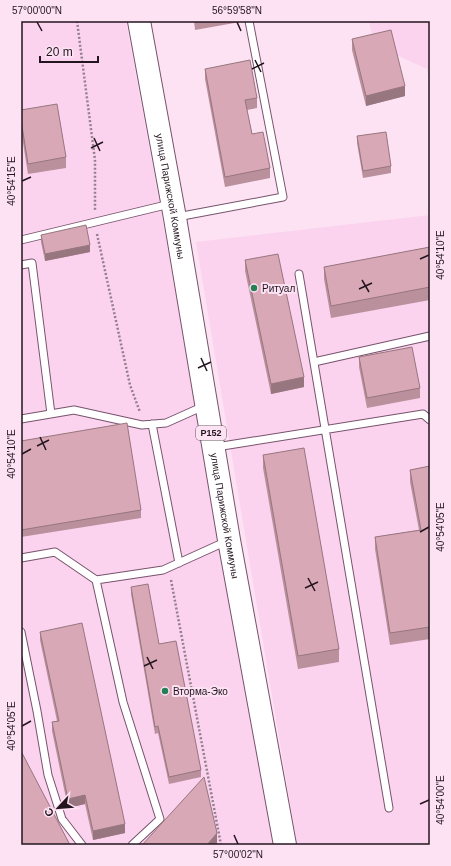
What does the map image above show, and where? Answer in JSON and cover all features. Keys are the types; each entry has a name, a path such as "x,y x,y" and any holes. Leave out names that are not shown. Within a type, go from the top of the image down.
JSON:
{"main road":[{"name":"улица Парижской Коммуны","path":"139,21 214,448 228,540 285,845"}],"lane":[{"path":"21,240 173,211 283,197 249,21"},
{"path":"21,265 32,263 51,414"},
{"path":"299,274 389,808"},
{"path":"314,362 430,336"},
{"path":"21,419 74,410 142,425 166,423 206,405"},
{"path":"214,448 326,431 423,414 430,420"},
{"path":"152,424 179,563"},
{"path":"21,558 55,552 96,580 162,570 228,540"},
{"path":"96,580 123,702 160,819 132,845"},
{"path":"21,632 48,775 62,819 82,845"}],"path":[{"path":"183,645 221,845"}],"shaded area":[{"path":"21,21 126,21 277,845 21,845"},
{"path":"369,21 430,21 430,87 427,69 374,45"},
{"path":"430,215 430,845 297,845 196,242"}],"building":[{"path":"391,30 405,86 366,96 352,39"},
{"path":"250,60 257,98 245,100 252,134 263,132 270,168 225,177 205,69"},
{"path":"57,104 66,157 28,164 21,120 21,110"},
{"path":"386,132 391,166 363,171 357,136"},
{"path":"86,225 90,245 45,254 41,235"},
{"path":"430,247 430,287 331,306 324,267"},
{"path":"278,254 304,377 271,384 245,260"},
{"path":"412,347 420,388 367,398 359,357"},
{"path":"127,423 141,510 21,530 21,441"},
{"path":"304,448 339,649 298,656 263,455"},
{"path":"430,466 430,627 390,633 375,537 421,530 410,470"},
{"path":"148,584 159,644 176,641 201,770 169,777 158,726 155,727 131,587"},
{"path":"82,623 125,824 93,831 85,795 68,799 52,722 59,721 40,632"},
{"path":"21,751 70,845 21,845"},
{"path":"204,777 217,833 207,845 142,845"}],"place":[{"name":"Ритуал","path":"254,288"},
{"name":"Вторма-Эко","path":"165,691"}]}
